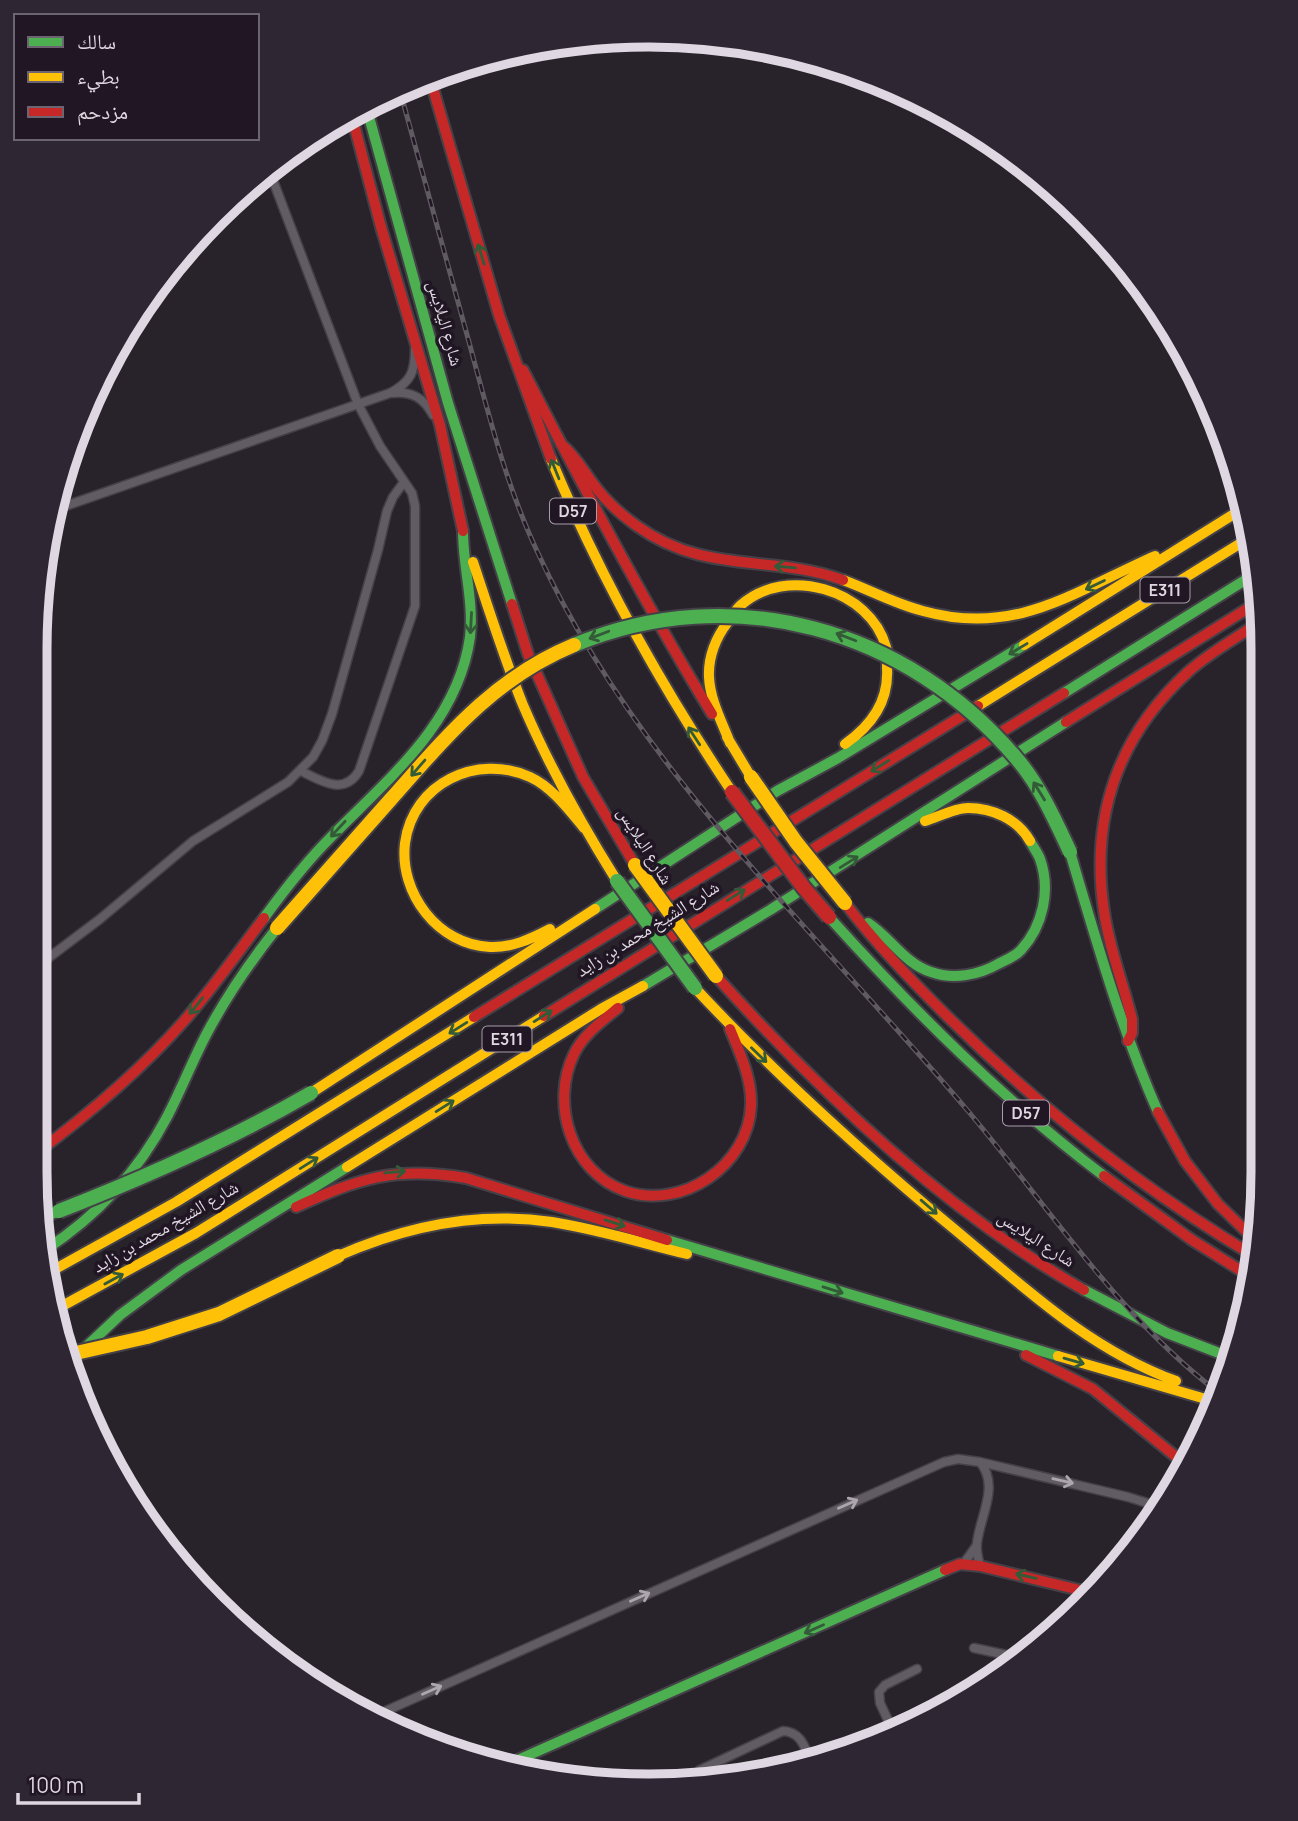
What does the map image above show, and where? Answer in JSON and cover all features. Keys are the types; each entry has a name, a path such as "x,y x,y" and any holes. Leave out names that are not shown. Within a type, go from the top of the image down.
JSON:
{"main road":[{"name":"D57","path":"433,88 512,355 563,489 610,588 670,698 732,792 804,888 915,1011 1016,1105 1083,1161 1154,1213 1242,1271"},
{"name":"شارع اليلايس","path":"369,117 448,403 528,654 583,777 660,903 716,976 763,1029 811,1077 982,1225 1029,1257 1111,1305 1222,1354"},
{"path":"354,125 380,228 440,425 463,531 520,696 584,828 617,881 695,988 728,1025 826,1118 1069,1325 1108,1352 1133,1365 1209,1391"},
{"path":"512,355 530,381 668,642 751,777 796,842 874,940 981,1051 1032,1097 1147,1186 1246,1251"},
{"path":"561,444 576,457 597,488 624,516 639,528 673,547 729,564 799,568 819,572 859,585 920,611 951,618 1004,618 1045,609 1152,557 1180,547"},
{"path":"49,1215 191,1157 311,1093 766,798 838,758 1066,620 1235,513"},
{"path":"47,1145 105,1100 166,1041 206,994 298,873 404,763 436,724 456,687 469,639 471,604 463,531"},
{"name":"شارع الشيخ محمد بن زايد","path":"55,1269 176,1202 1241,543"},
{"name":"شارع الشيخ محمد بن زايد","path":"63,1306 196,1233 1247,579"},
{"path":"730,743 713,697 709,677 714,648 734,610 758,592 798,583 817,586 847,597 867,614 881,636 889,662 887,689 883,702 869,725 848,743 817,761 797,780"},
{"path":"76,1356 150,1291 241,1232 601,1009 664,976 871,849 1249,608"},
{"path":"52,1246 84,1221 144,1156 171,1109 222,1005 277,928 460,721 480,702 529,668 593,637 646,623 693,617 749,616 803,624 862,643 916,670 940,685 980,718 1011,752 1046,802 1070,852 1128,1041 1151,1098 1176,1147 1204,1187 1247,1232"},
{"path":"1128,1041 1133,1029 1132,1019 1104,913 1098,861 1100,831 1111,783 1134,736 1150,711 1167,692 1190,670 1250,629"},
{"path":"584,828 555,797 529,777 511,770 471,770 440,785 416,810 404,842 405,875 422,910 433,922 461,941 494,948 526,942 579,912 611,900"},
{"path":"857,919 874,926 906,959 919,967 942,975 958,976 987,971 1008,960 1030,938 1043,907 1045,877 1037,846 1013,820 997,812 980,808 945,811 871,849"},
{"path":"664,976 599,1023 575,1053 568,1069 563,1104 572,1140 581,1157 608,1182 625,1191 644,1195 664,1195 687,1190 708,1181 736,1152 746,1131 750,1086 728,1025"},
{"path":"241,1232 374,1174 420,1171 466,1178 1004,1341 1206,1399"},
{"path":"75,1353 146,1337 219,1314 358,1246 411,1230 466,1219 551,1222 694,1256 728,1258"},
{"path":"1004,1341 1093,1389 1178,1458"},
{"path":"520,1759 964,1563 1082,1591"}],"street":[{"path":"273,180 358,404 380,446 412,493 415,506 416,599 359,771 350,782 337,786 301,771"},
{"path":"65,506 390,393 403,386 413,374 416,339"},
{"path":"390,393 407,392 421,398 440,425"},
{"path":"47,959 100,919 193,841 301,771 318,749 328,728 387,511 404,482"},
{"path":"383,1712 937,1464 958,1459 980,1462 1150,1504"},
{"path":"980,1462 990,1483 977,1545 980,1566"},
{"path":"990,1483 1010,1469"},
{"path":"964,1563 977,1545"},
{"path":"974,1648 1007,1655"},
{"path":"890,1723 879,1700 879,1692 884,1685 917,1669"},
{"path":"700,1771 783,1731 797,1735 807,1753"}],"railway":[{"path":"403,100 491,421 526,526 578,630 625,705 677,776 733,845 968,1111 1086,1259 1149,1330 1211,1386"}],"traffic: fast":[{"path":"369,117 448,403 512,604"},
{"path":"264,918 314,855 418,747 451,696 463,668 471,624 463,531"},
{"path":"1064,693 1247,579"},
{"path":"574,645 634,626 695,617 755,618 814,628 871,648 924,677 973,714 1017,759 1033,780 1070,852"},
{"path":"595,909 777,791 838,758 1024,645"},
{"path":"643,986 770,910 1066,722"},
{"path":"868,923 905,957 931,972 957,976 991,968 1019,952 1040,919 1045,883 1039,857 1030,841"},
{"path":"1070,852 1121,1016 1158,1112"},
{"path":"617,881 695,988"},
{"path":"829,917 960,1053 1030,1117 1104,1176"},
{"path":"52,1245 99,1207 143,1156 167,1117 222,1007 277,928"},
{"path":"59,1211 187,1157 311,1093"},
{"path":"76,1356 120,1315 181,1270 347,1167"},
{"path":"49,1215 59,1211"},
{"path":"667,1240 1058,1356"},
{"path":"1084,1290 1167,1333 1222,1354"},
{"path":"520,1759 945,1570"}],"traffic: slow":[{"path":"551,459 590,546 633,630 732,792"},
{"path":"1024,645 1235,514"},
{"path":"978,706 1241,543"},
{"path":"843,580 923,611 956,618 987,618 1016,615 1043,607 1155,556"},
{"path":"473,562 509,670 533,728 567,795 617,881"},
{"path":"730,743 710,686 710,662 716,641 739,607 759,593 802,585 824,589 863,610 877,627 886,647 887,680 881,702 870,721 845,744"},
{"path":"277,928 452,731 520,674 574,645"},
{"path":"727,737 751,777"},
{"path":"550,929 521,942 490,947 471,944 454,937 439,926 426,913 408,880 405,843 410,822 420,804 434,789 451,778 489,769 510,770 538,781 560,800 584,828"},
{"path":"751,777 796,842 845,903"},
{"path":"925,821 963,808 986,810 1004,816 1019,827 1030,841"},
{"path":"635,865 716,976"},
{"path":"311,1093 595,909"},
{"path":"347,1167 601,1009 643,986"},
{"path":"695,988 823,1115 1035,1297 1116,1353 1176,1381"},
{"path":"63,1306 196,1233 544,1016"},
{"path":"55,1269 176,1202 474,1017"},
{"path":"338,1256 416,1229 496,1218 569,1225 687,1254"},
{"path":"75,1353 147,1337 219,1314 338,1256"},
{"path":"1058,1356 1206,1399"}],"traffic: jam":[{"path":"433,88 499,315 551,459"},
{"path":"354,125 381,227 440,425 463,531"},
{"path":"523,370 614,544 712,714"},
{"path":"561,444 572,454 611,505 637,526 662,541 713,558 790,567 843,580"},
{"path":"512,604 528,654 583,777 635,865"},
{"path":"1066,722 1249,608"},
{"path":"1128,1041 1132,1033 1132,1019 1109,938 1101,876 1101,843 1114,780 1143,723 1164,697 1196,665 1250,628"},
{"path":"544,1016 1064,693"},
{"path":"474,1017 978,706"},
{"path":"732,792 829,917"},
{"path":"845,903 921,990 1019,1084 1132,1175 1246,1251"},
{"path":"47,1145 150,1057 205,996 264,918"},
{"path":"716,976 798,1063 888,1148 984,1225 1084,1290"},
{"path":"618,1008 599,1023 574,1054 567,1073 565,1114 570,1134 591,1168 606,1182 625,1191 647,1196 689,1188 709,1178 725,1164 738,1147 747,1127 751,1095 745,1066 730,1029"},
{"path":"1158,1112 1185,1161 1218,1204 1247,1233"},
{"path":"296,1207 378,1177 418,1173 441,1175 466,1178 667,1240"},
{"path":"1104,1176 1192,1240 1242,1271"},
{"path":"1026,1355 1093,1389 1178,1458"},
{"path":"945,1570 960,1564 980,1566 1082,1591"}]}
